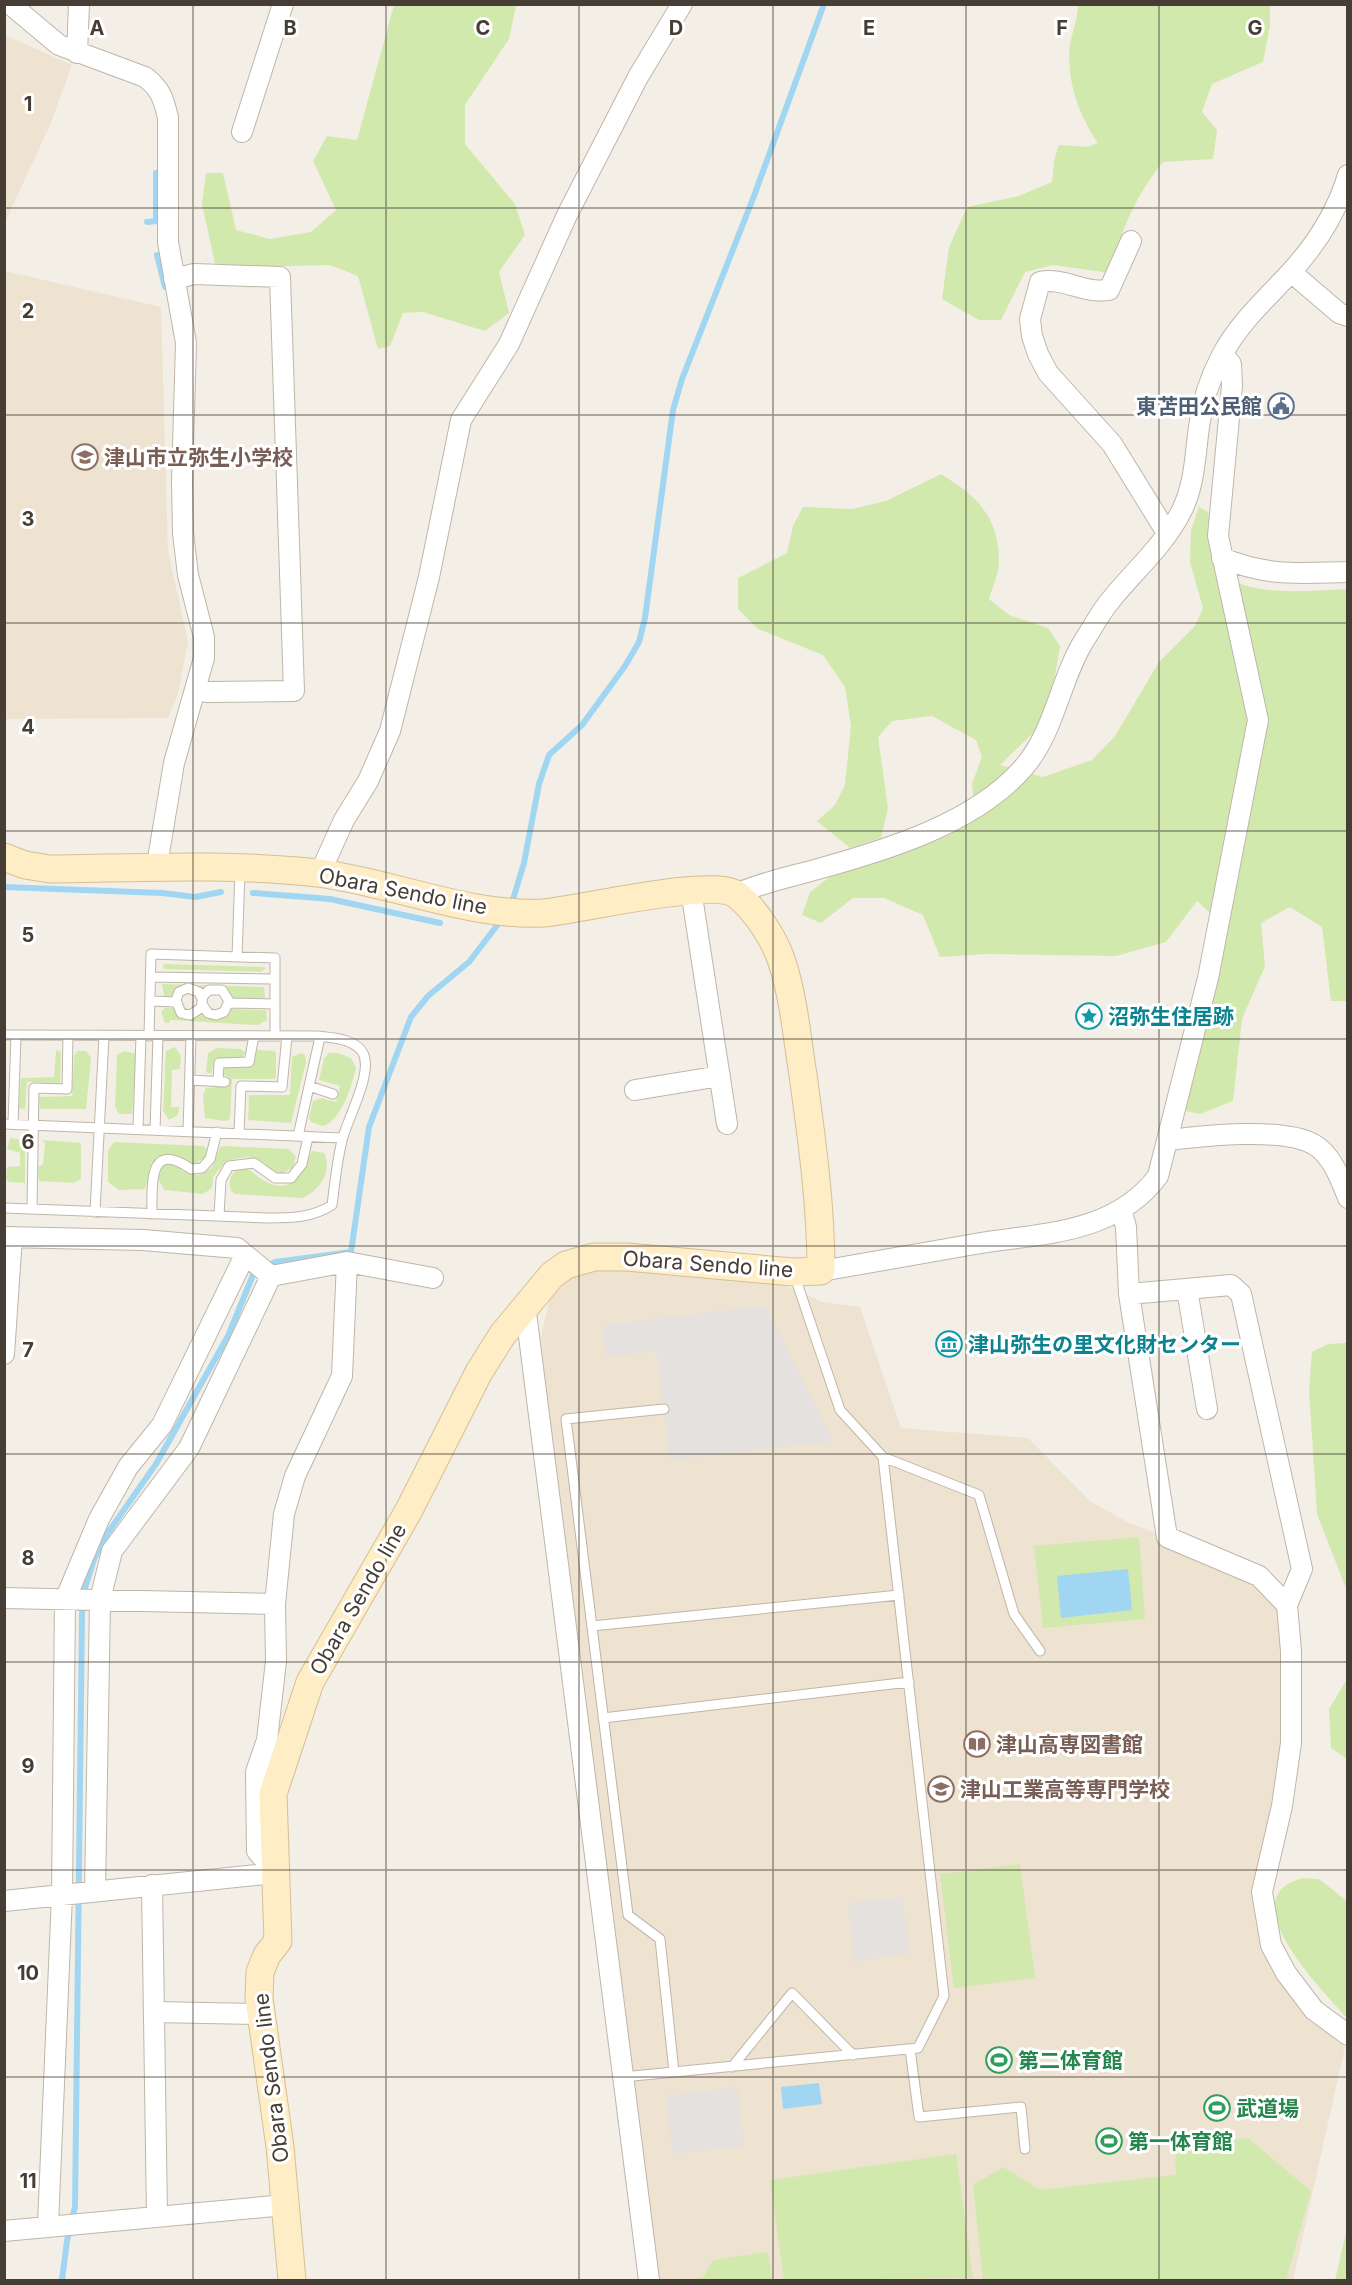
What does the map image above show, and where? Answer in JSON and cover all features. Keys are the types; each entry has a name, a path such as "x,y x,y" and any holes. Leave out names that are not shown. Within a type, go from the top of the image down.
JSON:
{"main road":[{"name":"Obara Sendo line","path":"4,857 25,866 50,869 241,869 320,873 491,909 522,913 572,909 714,888 736,894 773,940 784,971 796,1028 818,1189 821,1271 793,1272 627,1257 594,1257 566,1265 559,1270 525,1305 502,1334 479,1372 408,1512 310,1682 273,1794 278,1941 267,1955 260,1972 261,2014 280,2147 292,2280"}],"street":[{"path":"10,4 59,45 145,77 158,86 165,101 168,118 168,242 186,344 182,481 183,533 188,575 204,637 204,658 197,690 174,763 159,853 159,868"},
{"path":"77,53 79,4"},
{"path":"242,132 283,4"},
{"path":"320,873 344,820 368,781 390,731 429,577 460,420 509,344 573,204 638,76 682,4"},
{"path":"736,894 771,880 816,870 912,840 974,806 1006,784 1025,765 1043,736 1082,644 1108,603 1181,513 1191,490 1203,402 1223,354 1247,317 1291,272 1328,224 1344,198 1347,175"},
{"path":"1131,241 1109,290 1098,291 1049,280 1040,282 1030,319 1032,336 1048,373 1112,444 1167,533"},
{"path":"1291,272 1339,313 1347,316"},
{"path":"174,279 194,274 280,277 294,691 207,692 197,690"},
{"path":"821,1271 990,1241 1063,1232 1095,1222 1121,1210 1144,1196 1158,1176 1169,1140 1208,978 1258,720 1253,688 1222,558 1218,520 1232,386 1231,364 1223,354"},
{"path":"1222,558 1252,570 1274,573 1347,572"},
{"path":"691,890 728,1124"},
{"path":"635,1090 720,1076"},
{"path":"1169,1140 1257,1135 1291,1137 1314,1144 1329,1159 1347,1198"},
{"path":"1121,1210 1126,1227 1129,1294 1167,1537 1259,1576 1287,1605"},
{"path":"4,1354 8,1237 143,1240 237,1248 271,1276 347,1262 433,1278"},
{"path":"48,2225 62,1895 65,1600 99,1519 128,1467 162,1425 245,1255"},
{"path":"276,1873 257,1851 256,1772 267,1740 276,1661 275,1604 284,1514 295,1476 342,1376 347,1262"},
{"path":"95,1891 100,1600 112,1551 189,1448 271,1276"},
{"path":"1129,1294 1231,1285 1241,1294 1302,1569 1287,1605 1291,1651 1291,1743 1282,1806 1262,1892 1271,1945 1286,1973 1314,2010 1347,2035"},
{"path":"1187,1289 1207,1409"},
{"path":"525,1305 649,2280"},
{"path":"4,1598 275,1604"},
{"path":"4,1901 276,1873"},
{"path":"152,1886 157,2216"},
{"path":"154,2012 261,2014"},
{"path":"4,2232 48,2225 285,2205"}],"lane":[{"path":"237,957 241,869"},
{"path":"138,1129 149,1036 151,954 275,958 275,1036"},
{"path":"150,977 275,979"},
{"path":"202,1002 194,1014 186,1014 178,1009 176,1002 179,992 188,988 199,992 202,1002 208,1013 216,1015 224,1012 228,1003 225,993 218,989 209,990 202,1002"},
{"path":"150,1001 176,1002"},
{"path":"228,1003 275,1004"},
{"path":"4,1035 320,1036 352,1043 362,1051 366,1063 342,1138 332,1205 318,1213 294,1218 4,1208"},
{"path":"16,1035 8,1124 342,1138"},
{"path":"32,1209 34,1088 67,1089 68,1035"},
{"path":"95,1212 104,1036"},
{"path":"149,1036 155,1130"},
{"path":"188,1131 191,1036"},
{"path":"190,1080 222,1082 219,1063 249,1062 254,1036"},
{"path":"239,1133 241,1086 282,1087 287,1036"},
{"path":"219,1216 221,1180 229,1166 254,1163 274,1178 291,1178 302,1164 309,1086 320,1036"},
{"path":"309,1086 333,1094"},
{"path":"152,1214 154,1170 159,1163 170,1159 177,1160 191,1169 202,1168 210,1159 218,1132"},
{"path":"793,1272 840,1410 883,1457 979,1495 1014,1614 1040,1651"},
{"path":"664,1409 566,1419 628,1914 660,1939 674,2072"},
{"path":"623,2077 918,2048 944,1996 883,1457"},
{"path":"592,1626 899,1594"},
{"path":"603,1718 909,1682"},
{"path":"732,2067 792,1993 853,2055"},
{"path":"910,2049 919,2117 1021,2107 1025,2149"}],"shaded area":[{"path":"5,35 72,65 50,125 5,222"},
{"name":"津山市立弥生小学校","path":"5,271 161,307 168,551 188,642 178,693 168,718 5,719"},
{"name":"津山工業高等専門学校","path":"596,1267 771,1280 823,1302 860,1307 901,1428 1028,1438 1090,1501 1129,1523 1167,1537 1273,1586 1293,1667 1262,1921 1299,1992 1345,2047 1293,2280 660,2280 542,1375 541,1337 549,1302 556,1288 566,1278"},
{"path":"765,1306 833,1441 670,1460 657,1351 606,1357 603,1325"},
{"path":"902,1897 910,1953 854,1962 848,1903"},
{"path":"737,2087 744,2146 673,2154 666,2096"}],"green space":[{"path":"394,5 516,5 509,39 465,105 465,144 515,204 525,235 499,272 509,313 485,331 423,312 403,313 390,346 378,349 358,276 330,265 253,267 217,273 202,204 206,173 223,173 236,230 270,239 311,232 336,210 313,161 327,136 357,140"},
{"path":"1078,5 1270,5 1270,25 1263,62 1212,84 1202,112 1217,130 1213,159 1163,162 1153,174 1130,214 1110,273 1053,265 1025,272 1001,320 979,320 942,299 949,247 967,207 1019,196 1052,182 1054,161 1059,145 1087,147 1098,143 1081,112 1071,79 1069,49"},
{"path":"941,474 954,482 984,509 995,532 999,567 989,599 1009,615 1048,628 1060,646 1052,694 1035,731 1000,765 1043,777 1092,760 1115,736 1159,662 1195,626 1203,608 1190,562 1191,530 1199,507 1208,512 1215,554 1220,567 1229,577 1259,589 1278,591 1347,589 1347,1001 1331,1001 1322,927 1290,907 1261,923 1265,966 1242,1019 1233,1101 1200,1114 1169,1108 1206,1029 1203,952 1211,914 1197,901 1166,942 1116,956 987,954 940,957 923,915 884,898 853,898 821,923 802,915 810,892 831,876 906,847 975,814 972,784 982,757 976,740 932,716 892,721 878,737 888,808 881,838 850,848 817,821 835,805 845,785 851,726 845,687 823,655 758,629 738,609 738,578 787,553 793,526 803,507 852,509 886,501"},
{"path":"165,964 266,968 261,972 165,969 162,966"},
{"path":"162,984 264,987 265,998 231,998 227,991 203,992 198,987 173,996 164,996"},
{"path":"165,1008 175,1008 189,1018 202,1012 214,1019 221,1019 231,1009 266,1010 267,1020 258,1025 170,1020 169,1023 165,1023 161,1012"},
{"path":"175,1047 181,1056 180,1069 172,1070 171,1107 179,1107 178,1115 169,1120 163,1111 166,1051"},
{"path":"217,1048 241,1049 245,1053 241,1059 215,1059 211,1074 206,1072 208,1053"},
{"path":"56,1050 61,1052 60,1083 27,1082 25,1109 19,1108 21,1078 54,1077"},
{"path":"257,1050 276,1053 276,1077 274,1079 232,1079 230,1119 225,1121 205,1118 203,1095 206,1088 229,1086 229,1077 222,1074 223,1067 253,1067"},
{"path":"77,1051 86,1051 91,1058 86,1109 40,1109 39,1097 72,1096 74,1056"},
{"path":"124,1051 137,1054 132,1114 119,1114 115,1106 117,1055"},
{"path":"301,1053 305,1055 306,1062 291,1123 248,1120 249,1095 290,1095 292,1057"},
{"path":"329,1053 338,1053 351,1058 356,1068 349,1093 340,1110 329,1123 323,1126 311,1122 309,1118 313,1101 322,1098 336,1102 340,1086 319,1080 324,1058"},
{"path":"10,1138 25,1140 25,1183 9,1182 6,1179 7,1167 20,1166 20,1153 7,1149"},
{"path":"42,1140 81,1143 81,1179 73,1183 39,1181 38,1167 43,1164 45,1143"},
{"path":"114,1142 203,1146 207,1149 206,1157 193,1165 172,1155 163,1156 152,1163 145,1189 119,1190 108,1182 108,1150"},
{"path":"220,1147 288,1149 296,1156 293,1167 283,1173 272,1170 260,1161 249,1157 226,1161 213,1177 212,1188 203,1194 164,1190 158,1178 163,1165 179,1165 182,1171 198,1175 212,1168"},
{"path":"312,1151 324,1153 327,1167 319,1186 302,1198 235,1194 231,1191 231,1176 243,1167 273,1185 289,1184 300,1174"},
{"path":"1348,1343 1347,1591 1317,1514 1309,1390 1312,1352 1328,1344"},
{"path":"1139,1537 1145,1619 1043,1628 1034,1546"},
{"path":"1347,1679 1347,1759 1331,1748 1329,1709"},
{"path":"1020,1864 1035,1978 954,1988 940,1874"},
{"path":"1303,1878 1319,1879 1347,1901 1347,2018 1303,1966 1288,1945 1278,1923 1275,1904 1282,1888"},
{"path":"1248,2138 1311,2191 1286,2280 983,2280 973,2185 1003,2167 1040,2190 1176,2175 1175,2145"},
{"path":"956,2154 973,2278 784,2280 770,2180"},
{"path":"1347,2228 1347,2280 1335,2280"},
{"path":"768,2252 772,2280 690,2280 704,2276 713,2260"}],"water":[{"path":"1128,1569 1132,1610 1061,1618 1057,1576"},
{"path":"819,2083 822,2104 783,2109 781,2087"}],"waterway":[{"path":"511,906 524,863 539,784 549,755 582,725 625,666 639,642 645,618 673,410 682,379 754,196 824,4"},
{"path":"147,222 156,221 156,173"},
{"path":"157,255 165,287"},
{"path":"4,887 162,893 195,897 221,892"},
{"path":"253,893 330,899 440,923"},
{"path":"62,2280 67,2241 75,2207 82,1614 85,1588 94,1559 107,1534 156,1464 228,1336 253,1275 275,1262 351,1252 369,1127 411,1017 428,996 469,962 502,919"}],"place":[{"name":"東苫田公民館","path":"1281,406"},
{"name":"津山市立弥生小学校","path":"85,457"},
{"name":"沼弥生住居跡","path":"1089,1016"},
{"name":"津山弥生の里文化財センター","path":"949,1344"},
{"name":"津山高専図書館","path":"977,1744"},
{"name":"津山工業高等専門学校","path":"941,1789"},
{"name":"第二体育館","path":"999,2060"},
{"name":"武道場","path":"1217,2108"},
{"name":"第一体育館","path":"1109,2141"}]}
